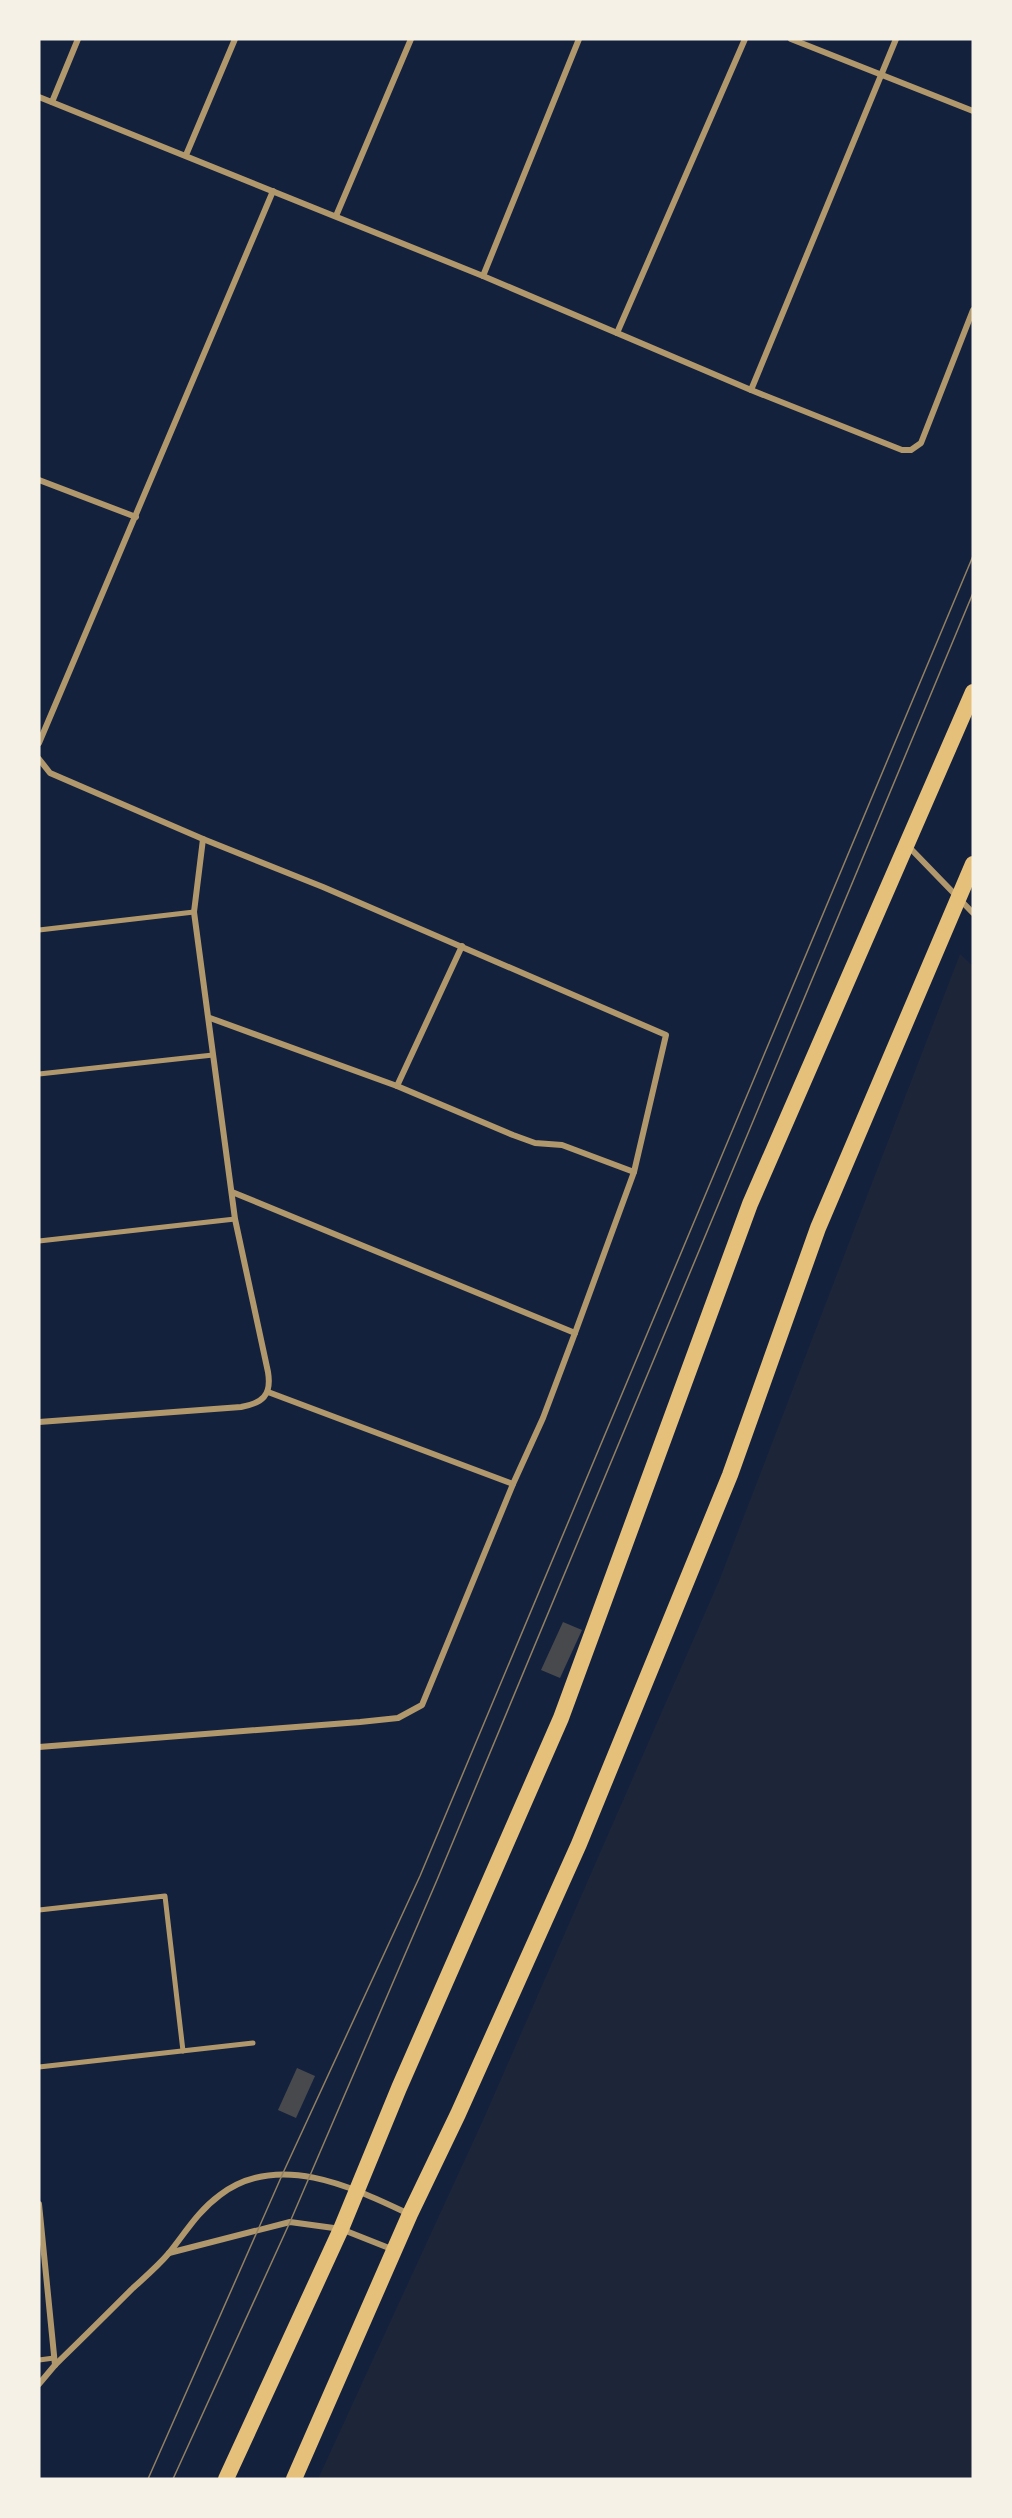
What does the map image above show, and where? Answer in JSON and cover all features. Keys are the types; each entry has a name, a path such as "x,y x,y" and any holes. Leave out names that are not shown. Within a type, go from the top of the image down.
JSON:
{"highway":[{"path":"226,2479 341,2229 399,2088 561,1718 750,1204 973,692"},
{"path":"294,2479 410,2214 458,2114 579,1844 730,1475 818,1228 973,864"}],"street":[{"path":"52,102 78,39"},
{"path":"186,155 235,39"},
{"path":"336,216 411,39"},
{"path":"483,276 579,39"},
{"path":"617,333 745,39"},
{"path":"791,39 973,111"},
{"path":"751,390 896,39"},
{"path":"39,97 483,276 751,390 902,450 911,450 921,443 973,310"},
{"path":"39,743 273,191"},
{"path":"39,480 136,517"},
{"path":"39,759 50,773 462,946 666,1035 634,1172 543,1418 513,1484 422,1705 398,1718 39,1747"},
{"path":"39,1422 241,1407 257,1404 268,1392 270,1384 268,1372 235,1219 195,912 203,839"},
{"path":"906,844 973,913"},
{"path":"39,930 195,912"},
{"path":"397,1086 462,946"},
{"path":"210,1018 397,1086 535,1143 562,1145 634,1172"},
{"path":"39,1074 213,1055"},
{"path":"231,1192 575,1333"},
{"path":"39,1241 235,1219"},
{"path":"268,1392 513,1484"},
{"path":"39,1910 165,1896 183,2051"},
{"path":"39,2067 253,2043"},
{"path":"39,2384 54,2362 169,2253 189,2223 220,2194 244,2180 265,2174 284,2173 357,2189 410,2214"},
{"path":"39,2204 54,2362"},
{"path":"169,2253 290,2222 341,2229 394,2250"},
{"path":"39,2360 54,2362"}],"shaded area":[{"path":"960,954 973,966 973,2479 318,2479 484,2118 719,1581"}],"building":[{"path":"563,1622 582,1630 560,1678 541,1670"},
{"path":"297,2068 315,2076 296,2118 278,2110"}],"tram line":[{"path":"148,2479 283,2173 420,1876 973,556"},
{"path":"173,2479 290,2222 437,1880 973,593"}]}
